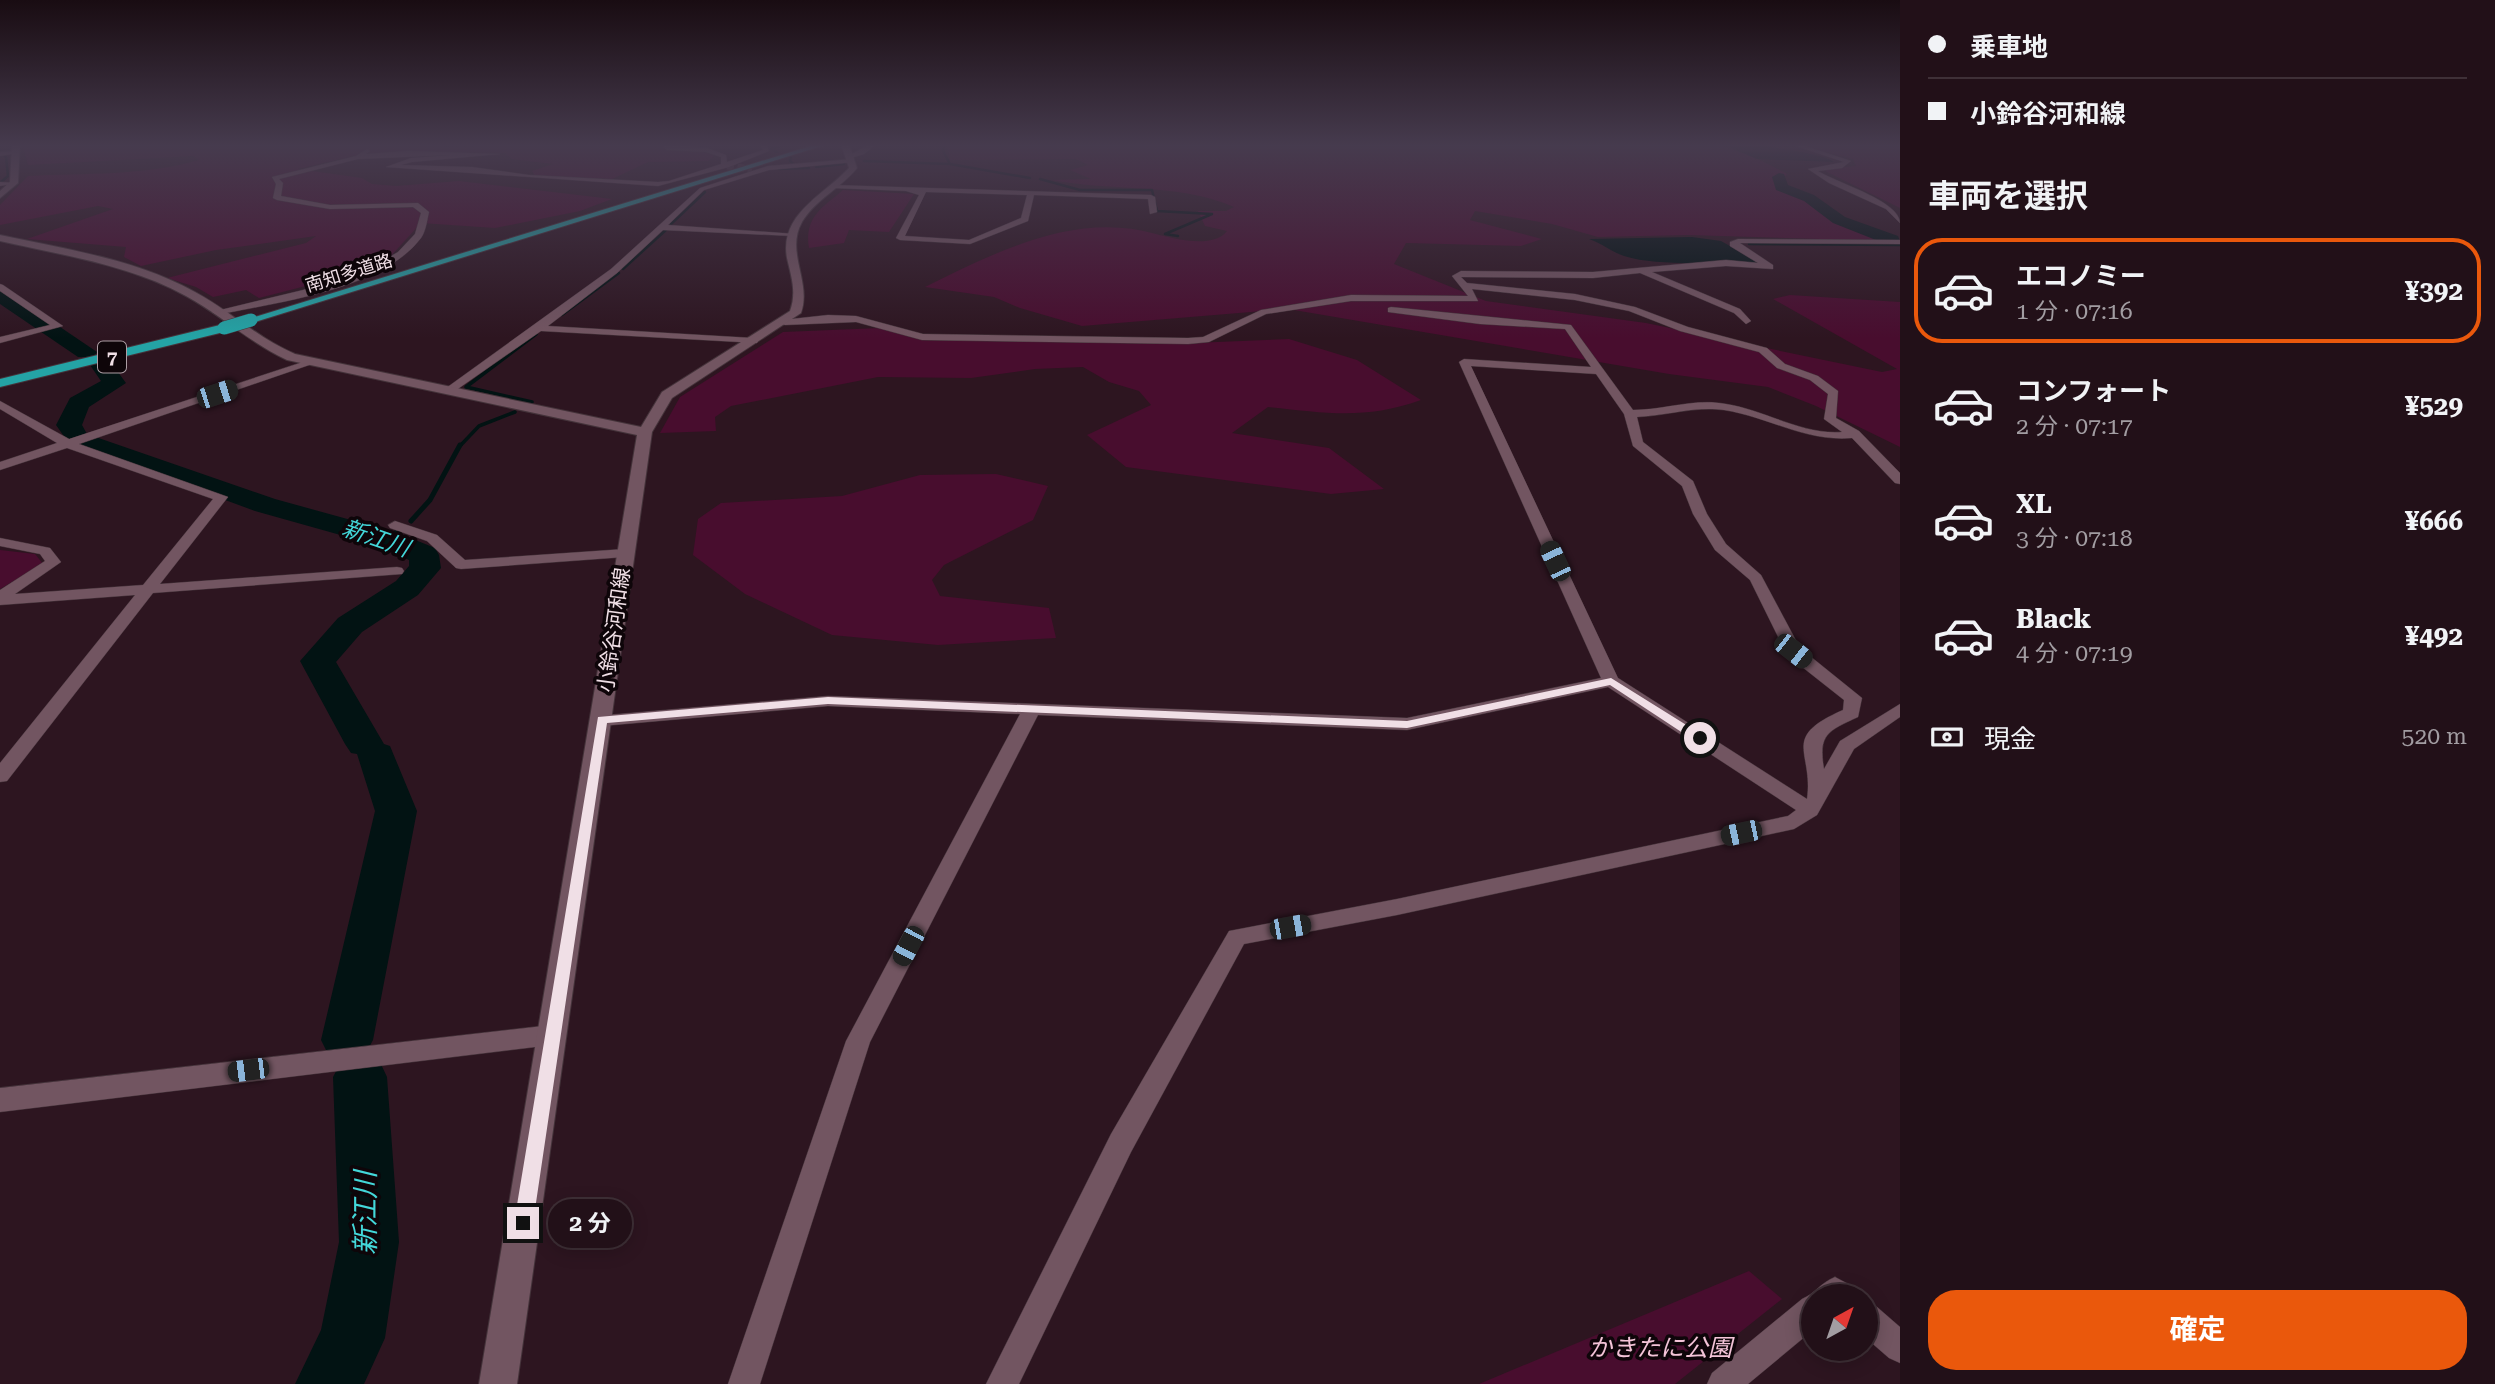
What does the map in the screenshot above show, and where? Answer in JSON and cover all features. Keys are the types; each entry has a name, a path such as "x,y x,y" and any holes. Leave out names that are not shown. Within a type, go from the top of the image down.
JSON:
{"highway":[{"name":"南知多道路","path":"248,318 602,209"},
{"name":"南知多道路","path":"0,377 219,321 248,318 610,209"},
{"name":"南知多道路","path":"0,383 219,321"}],"main road":[{"path":"792,234 807,209"},
{"name":"小鈴谷河和線","path":"498,1384 645,432 667,395 785,322 795,313 802,300 792,234"},
{"path":"3,240 140,275 181,290 219,321 273,350 313,362 645,432"}],"street":[{"path":"219,321 367,273 394,260 411,244 425,225 425,212 420,209"},
{"path":"448,391 539,328 614,271 680,209"},
{"path":"915,209 900,238 970,242 1025,219 1027,209"},
{"path":"660,227 792,234"},
{"path":"785,322 806,323 834,317 886,325 922,337 1205,340 1264,312 1351,298 1475,299 1456,276 1512,273 1592,275 1726,263 1770,267 1733,244 1738,241 1900,242"},
{"path":"1639,270 1737,311 1746,321"},
{"path":"1466,286 1524,290 1632,309 1684,329 1763,350 1781,366 1814,378 1833,393 1830,419 1856,434 1900,480"},
{"path":"0,287 58,326 0,340"},
{"path":"1329,303 1437,313 1492,322 1553,323 1569,327 1630,414 1637,443 1688,484 1700,514 1720,547 1756,578 1793,651 1853,698 1852,713 1824,726 1811,747 1814,804"},
{"path":"539,328 754,341"},
{"path":"0,466 313,362"},
{"path":"1602,371 1464,362 1611,681 1814,804"},
{"path":"0,404 68,444 221,497 0,776"},
{"path":"1630,414 1648,415 1706,405 1725,407 1817,436 1835,438 1856,434"},
{"path":"395,525 413,528 444,544 461,565 625,553"},
{"path":"0,542 45,551 54,562 0,598"},
{"path":"0,598 147,591 397,571"},
{"path":"602,720 828,701 1407,724 1611,681"},
{"path":"744,1384 858,1041 1032,709"},
{"path":"1002,1384 1121,1143 1237,937 1397,907 1794,821 1814,804 1847,745 1900,709"},
{"path":"0,1100 552,1035"},
{"path":"1723,1384 1801,1320"},
{"path":"1878,1328 1900,1347"}],"green space":[{"path":"0,209 85,209 0,225"},
{"path":"111,209 586,209 495,228 421,223 388,259 364,271 259,298 246,290 213,297 196,287 167,278 306,243 316,236 216,250 141,266 124,257 126,247 27,239 113,209"},
{"path":"821,209 904,209 889,232 849,230 844,243 809,248 809,228"},
{"path":"1231,209 1816,209 1888,241 1688,235 1598,237 1552,224 1475,211 1470,220 1542,239 1521,246 1406,243 1394,264 1486,301 1646,323 1882,372 1897,369 1773,299 1790,295 1900,302 1900,447 1816,406 1768,387 1669,374 1288,309 1082,326 1020,308 994,297 925,287 1008,249 1066,231 1126,228 1183,240 1213,240 1227,231 1205,226 1198,211"},
{"path":"880,328 922,340 1193,343 1289,339 1357,360 1421,400 1363,413 1327,413 1268,407 1232,433 1329,448 1384,489 1331,494 1126,467 1087,435 1151,405 1139,391 1109,382 1083,367 1035,369 971,378 878,377 731,406 715,417 716,431 660,433 680,397 783,332"},
{"path":"996,474 1048,486 1033,520 944,565 932,580 940,596 1049,608 1056,638 938,645 832,635 745,594 693,555 698,519 721,503 842,496 920,475"},
{"path":"0,550 35,554 43,564 0,589"},
{"name":"かきたに公園","path":"1749,1271 1782,1299 1675,1384 1479,1384"}],"shaded area":[{"path":"1692,237 1721,241 1762,264 1639,260 1589,239"}],"waterway":[{"path":"671,224 687,209"},
{"path":"1156,209 1157,211 1212,214 1165,234 1178,236"},
{"path":"1823,209 1839,220 1892,240"},
{"path":"623,269 666,230"},
{"path":"1749,244 1900,245"},
{"path":"562,315 619,273"},
{"name":"新江川","path":"0,295 86,352"},
{"path":"532,402 466,387 536,334"},
{"name":"新江川","path":"77,437 69,425 79,403 114,383 101,365"},
{"path":"459,447 479,426 515,412"},
{"name":"新江川","path":"89,441 265,505 387,539 424,555 425,568 407,588 350,625 318,661 365,744"},
{"path":"411,521 430,500 460,445"},
{"path":"387,539 398,531"},
{"name":"新江川","path":"347,1040 396,811 376,755"},
{"name":"新江川","path":"329,1384 352,1338 369,1242 360,1077"}],"route":[{"path":"523,1223 602,720 828,701 1407,724 1611,681 1700,738"}]}
